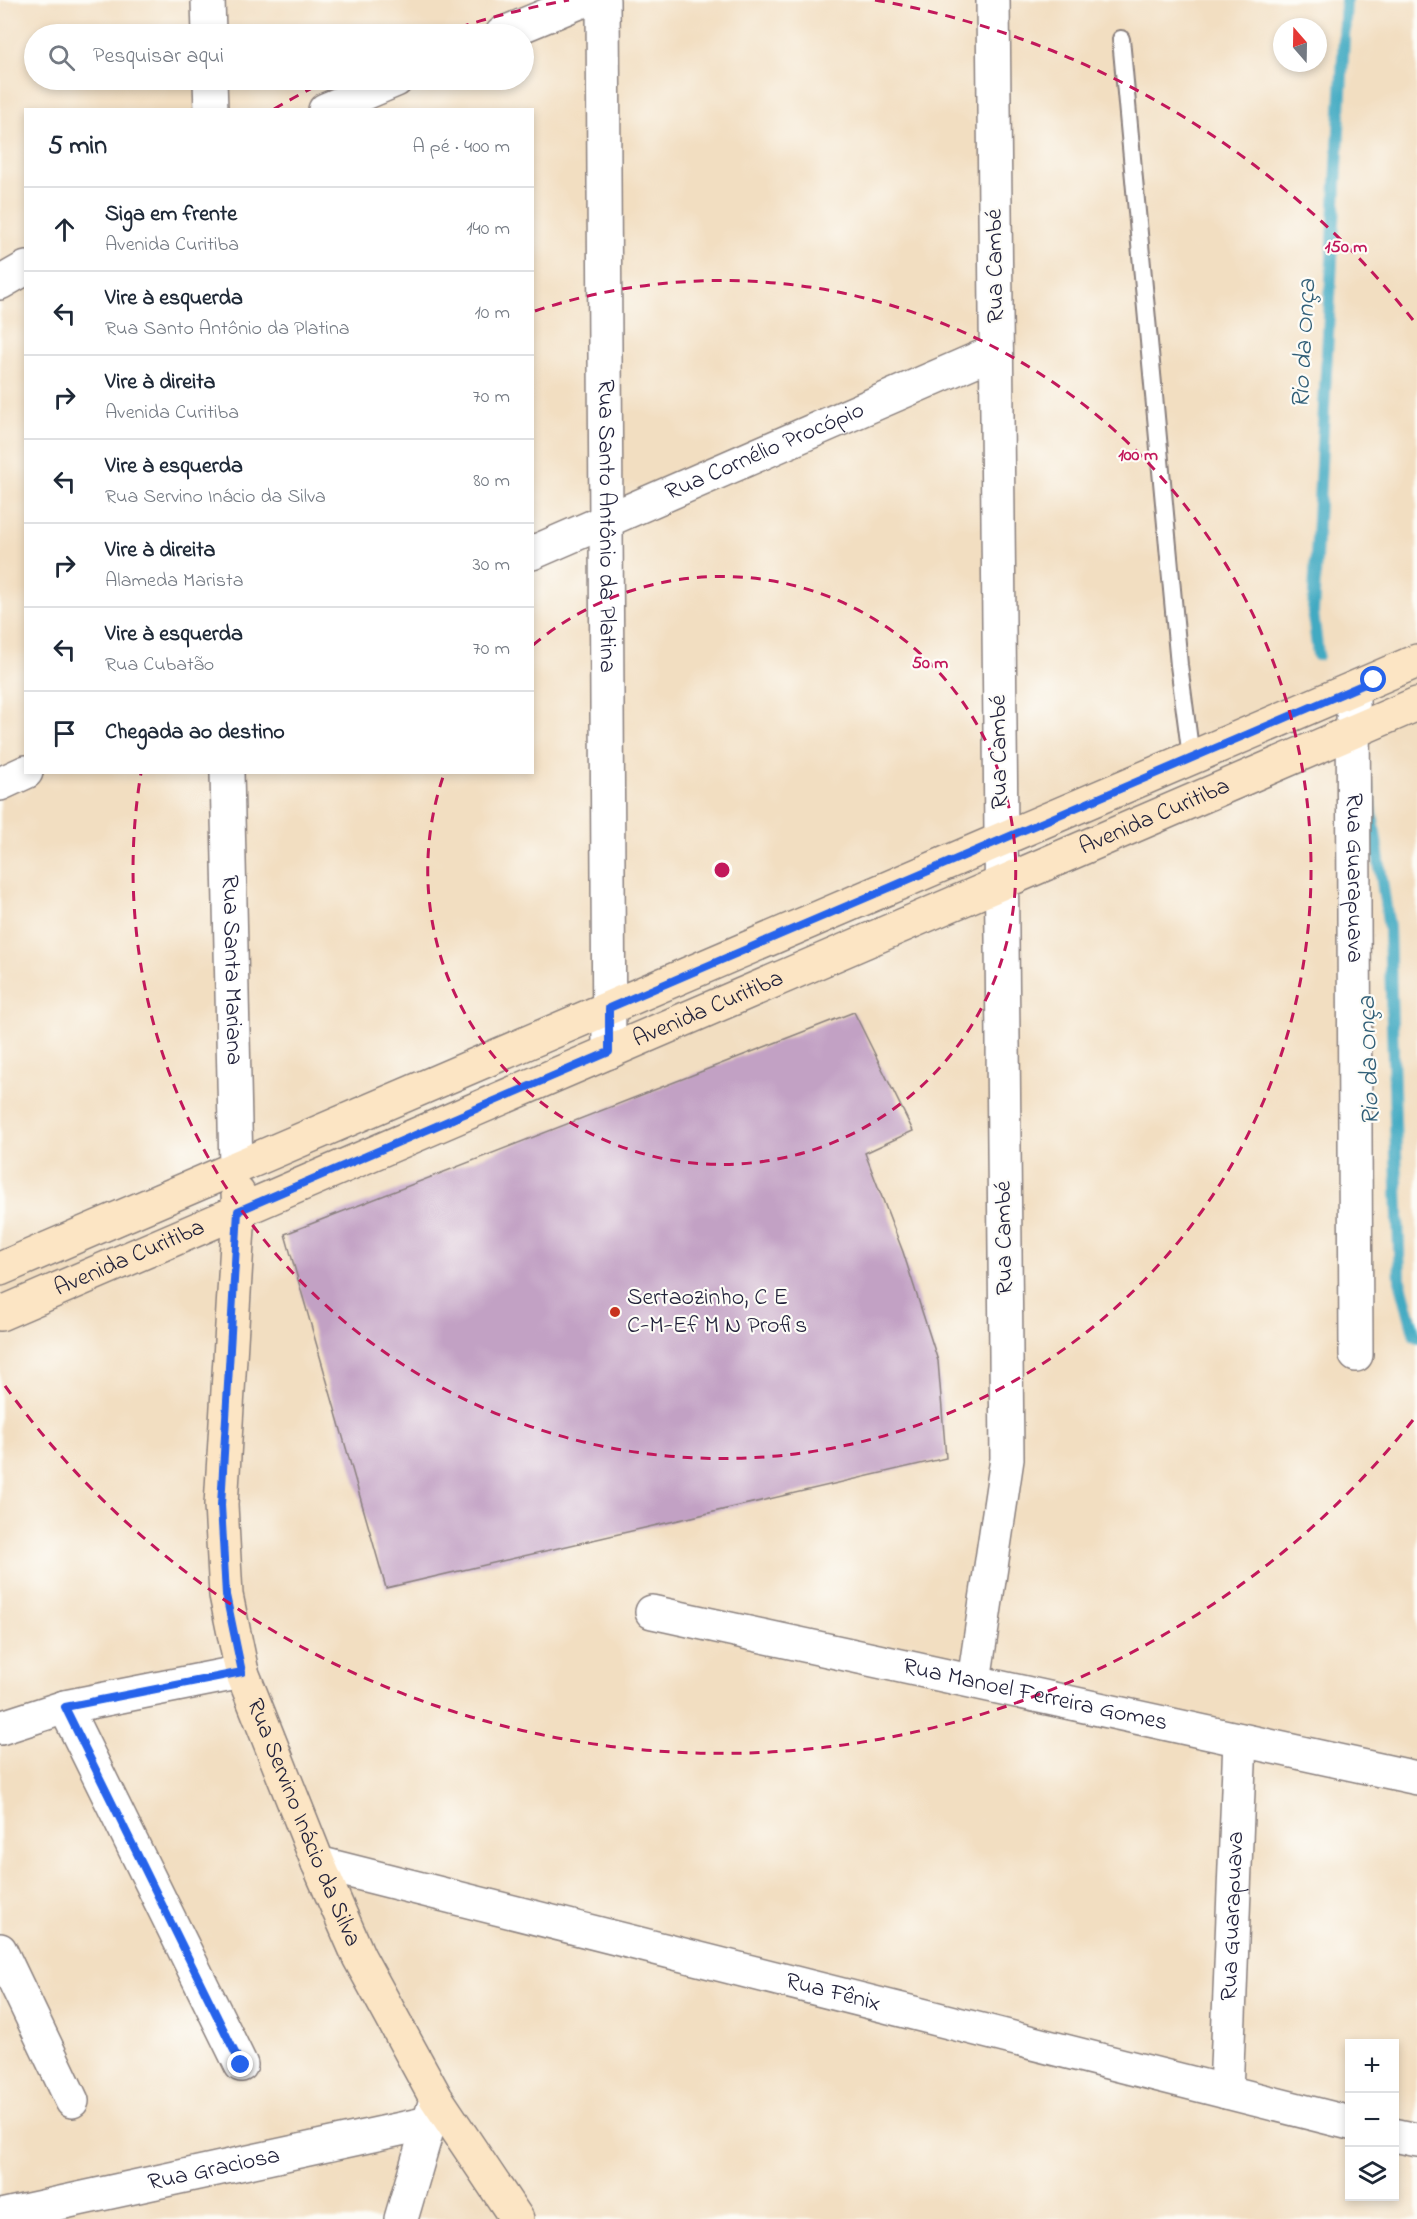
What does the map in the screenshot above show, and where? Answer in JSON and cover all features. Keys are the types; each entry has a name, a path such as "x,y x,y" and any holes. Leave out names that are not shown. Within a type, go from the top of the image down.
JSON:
{"main road":[{"name":"Avenida Curitiba","path":"0,1269 1417,662"},
{"name":"Avenida Curitiba","path":"0,1314 1417,704"},
{"name":"Rua Servino Inácio da Silva","path":"236,1168 238,1211 221,1505 226,1595 242,1672 318,1863 359,1957 432,2110 517,2219"}],"street":[{"path":"208,0 209,24"},
{"path":"526,24 584,0"},
{"name":"Rua Santo Antônio da Platina","path":"603,0 609,1052"},
{"name":"Rua Cambé","path":"974,1681 1007,1459 993,0"},
{"path":"210,90 211,108"},
{"path":"329,108 372,90"},
{"path":"0,283 24,269"},
{"name":"Rua Cornélio Procópio","path":"534,552 996,351"},
{"name":"Rua Guarapuava","path":"1353,689 1356,1355"},
{"path":"0,784 24,773"},
{"name":"Rua Santa Mariana","path":"227,774 236,1168"},
{"name":"Rua Manoel Ferreira Gomes","path":"652,1611 1417,1778"},
{"path":"0,1728 65,1707 242,1672"},
{"path":"65,1707 241,2065"},
{"name":"Rua Guarapuava","path":"1226,2092 1240,1740"},
{"name":"Rua Fênix","path":"318,1863 1345,2122"},
{"path":"0,1950 72,2101"},
{"path":"401,2219 432,2110"},
{"name":"Rua Graciosa","path":"0,2216 432,2110"},
{"path":"1399,2136 1417,2140"}],"lane":[{"path":"1121,39 1179,665 1191,758"}],"building":[{"name":"Sertaozinho, C E C-M-Ef M N Profis","path":"854,1012 913,1131 865,1153 903,1252 938,1361 946,1458 386,1588 285,1234"}],"waterway":[{"name":"Rio da Onça","path":"1318,655 1313,613 1346,0"},
{"name":"Rio da Onça","path":"1368,787 1389,928 1400,1280 1417,1337"}],"place":[{"name":"Sertaozinho, C E C-M-Ef M N Profis","path":"615,1312"}],"route":[{"path":"241,2065 65,1707 242,1672 226,1595 221,1505 238,1211 609,1052 609,1008 1374,680"}]}
